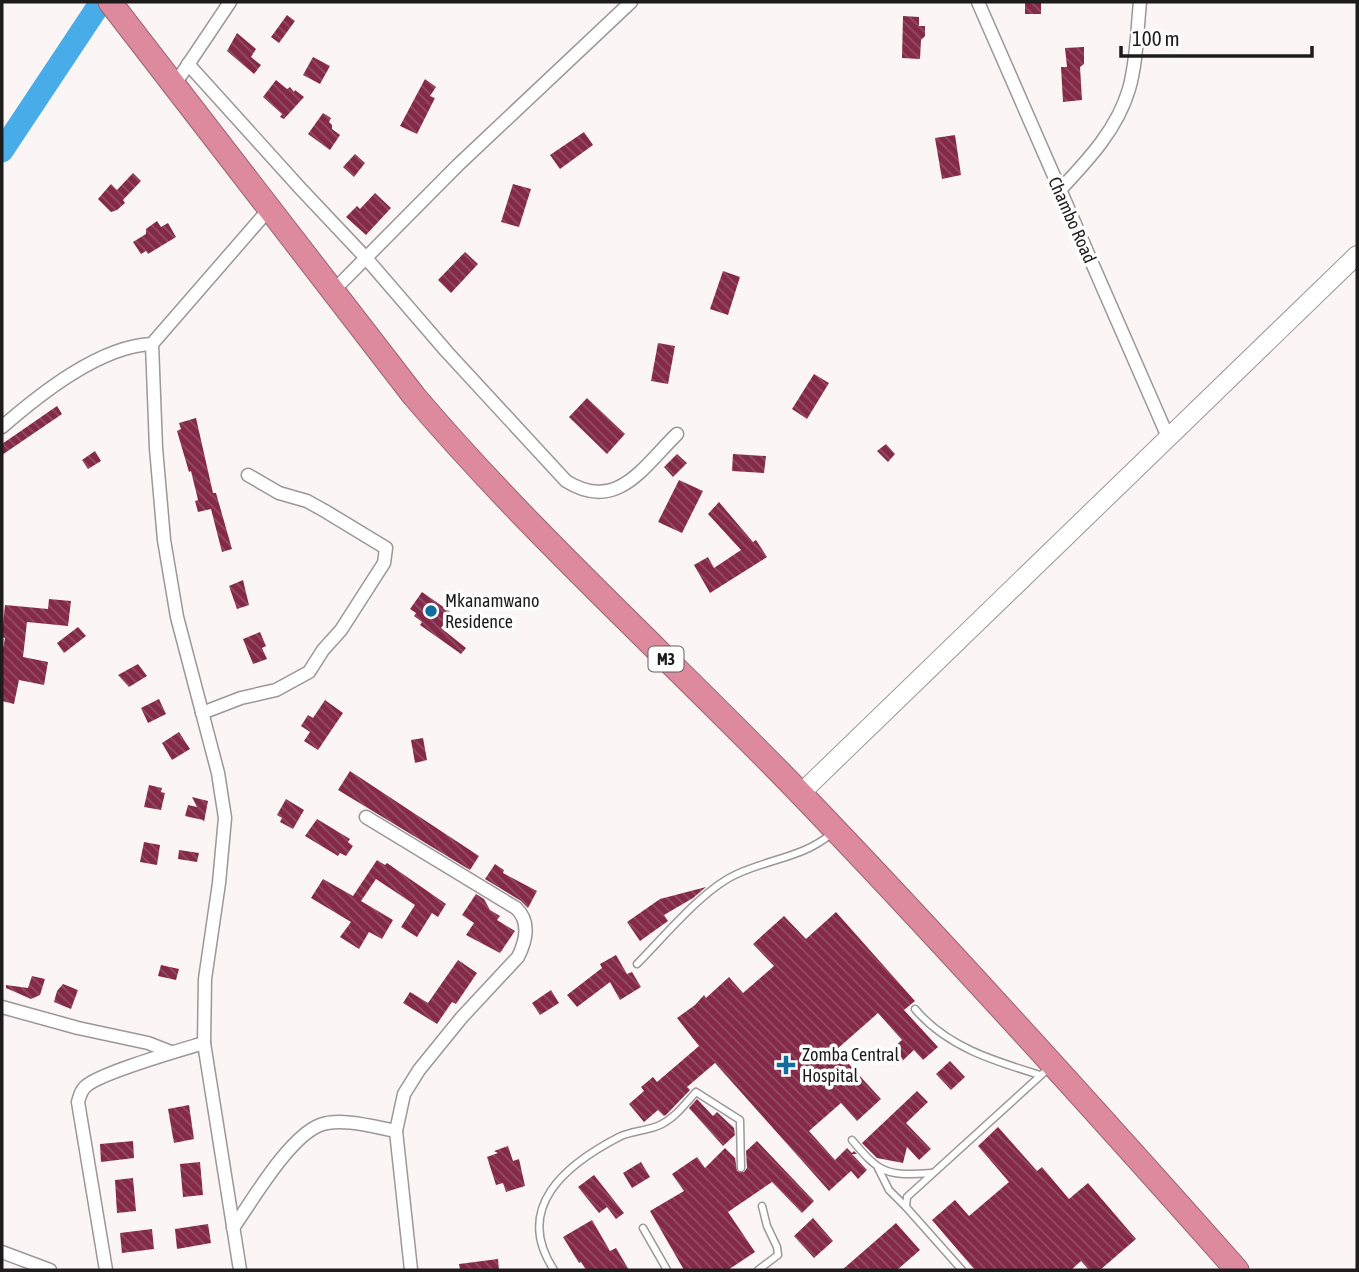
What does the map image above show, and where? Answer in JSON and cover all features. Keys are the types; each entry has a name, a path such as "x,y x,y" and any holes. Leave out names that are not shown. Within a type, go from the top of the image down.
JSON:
{"highway":[{"name":"M3","path":"110,2 414,396 466,457 800,794 1047,1069 1237,1270"}],"main road":[{"path":"800,794 1357,255"}],"street":[{"path":"175,83 230,2"},
{"path":"332,291 458,165 631,2"},
{"name":"Chambo Road","path":"978,2 1168,437"},
{"path":"1059,191 1086,163 1111,130 1129,90 1140,2"},
{"path":"188,64 566,481 596,493 609,492 626,484 677,434"},
{"path":"240,1270 204,1043 205,979 225,818 218,773 177,617 164,540 156,448 152,344 270,208"},
{"path":"2,427 24,408 99,357 135,344 152,344"},
{"path":"202,713 242,698 276,690 309,672 323,650 341,630 384,563 386,555 386,548 369,536 307,501 279,493 248,475"},
{"path":"366,817 516,908 522,914 526,928 524,945 518,957 463,1017 419,1070 404,1094 396,1131 411,1270"},
{"path":"2,1007 78,1028 148,1043 171,1052"},
{"path":"106,1270 78,1102 80,1093 94,1081 171,1052 204,1043"},
{"path":"233,1228 296,1143 321,1124 346,1122 396,1131"},
{"path":"2,1252 50,1270"}],"lane":[{"path":"638,964 707,894 736,874 817,845 835,831"},
{"path":"915,1009 933,1029 960,1046 1008,1066 1047,1069"},
{"path":"906,1208 910,1192 1047,1069"},
{"path":"554,1270 543,1254 538,1231 545,1198 554,1185 592,1154 621,1136 662,1125 696,1093 740,1120 741,1168"},
{"path":"852,1140 878,1168 889,1190 957,1269"},
{"path":"878,1168 893,1173 931,1173"},
{"path":"758,1270 778,1255 762,1206"},
{"path":"643,1228 667,1270"}],"building":[{"path":"1025,2 1041,2 1041,14 1025,14"},
{"path":"287,15 295,21 279,43 271,37"},
{"path":"903,16 919,17 919,26 925,26 920,59 902,58"},
{"path":"237,33 256,49 251,57 261,65 254,74 227,51"},
{"path":"1084,47 1084,64 1080,67 1082,100 1063,102 1061,67 1067,67 1065,48"},
{"path":"313,57 330,66 320,84 303,75"},
{"path":"425,79 436,87 430,96 435,98 417,134 400,126"},
{"path":"276,80 304,97 284,119 263,97"},
{"path":"323,113 331,118 329,122 332,129 340,135 330,150 308,134"},
{"path":"584,132 593,145 560,169 550,155"},
{"path":"955,135 961,175 942,179 935,138"},
{"path":"355,154 365,163 354,177 343,167"},
{"path":"133,173 141,181 123,200 125,203 111,212 98,199 111,184 117,190"},
{"path":"513,184 531,189 519,227 501,222"},
{"path":"375,193 391,208 366,235 346,217 357,206 360,209"},
{"path":"157,221 161,227 168,223 176,237 148,254 146,251 141,254 133,242 146,234 146,229"},
{"path":"465,252 478,264 451,293 438,280"},
{"path":"723,271 740,277 728,315 710,309"},
{"path":"658,343 675,346 668,384 651,381"},
{"path":"814,374 829,383 807,419 792,409"},
{"path":"587,398 625,434 607,454 569,417"},
{"path":"57,406 62,414 2,455 2,444"},
{"path":"196,418 213,493 216,493 232,549 222,552 211,509 198,512 191,471 189,472 177,431 181,429 179,423"},
{"path":"886,444 895,454 888,462 877,451"},
{"path":"95,451 101,461 88,469 82,460"},
{"path":"677,454 687,463 673,477 664,467"},
{"path":"733,454 766,456 764,473 732,471"},
{"path":"679,480 703,491 682,533 658,522"},
{"path":"719,502 753,542 756,540 767,557 710,593 694,565 708,557 714,568 741,550 708,514"},
{"path":"243,580 249,605 237,609 229,586"},
{"name":"Mkanamwano Residence","path":"422,592 452,613 441,628 466,648 461,654 420,625 422,622 414,616 416,613 410,609"},
{"path":"49,599 71,601 68,626 27,622 23,657 48,662 44,685 19,680 14,704 2,701 5,605 48,609"},
{"path":"78,627 86,636 64,653 57,643"},
{"path":"260,632 266,646 262,648 267,659 253,664 243,639"},
{"path":"138,664 147,676 129,687 118,675"},
{"path":"159,699 166,714 148,723 141,708"},
{"path":"325,700 343,713 318,750 304,741 310,732 301,726 308,715 313,718"},
{"path":"179,732 190,749 172,760 162,743"},
{"path":"423,738 427,760 415,763 411,740"},
{"path":"350,771 479,856 470,870 338,790"},
{"path":"149,785 162,788 161,792 165,793 161,810 144,807"},
{"path":"192,797 208,801 204,822 185,816 188,805 197,807"},
{"path":"286,799 304,810 293,829 280,822 282,818 277,815"},
{"path":"317,819 350,839 348,842 353,846 346,856 340,853 338,856 305,836"},
{"path":"144,842 160,845 157,865 140,862"},
{"path":"179,850 199,853 197,862 178,859"},
{"path":"377,860 385,865 387,863 446,904 438,917 432,913 417,937 401,927 415,905 376,879 361,901 393,920 382,939 369,932 359,949 340,937 351,922 311,898 323,879 353,896"},
{"path":"495,864 504,870 503,873 537,891 528,908 485,879"},
{"path":"706,887 664,915 668,921 640,941 627,922 660,899"},
{"path":"476,894 484,899 490,910 500,916 497,920 515,931 500,953 466,935 474,923 462,915"},
{"path":"836,912 915,1001 904,1010 938,1047 923,1060 914,1050 899,1064 888,1052 902,1040 878,1013 836,1050 881,1099 857,1121 841,1103 809,1131 835,1160 847,1148 857,1154 852,1154 867,1170 858,1179 851,1171 829,1191 715,1063 687,1087 690,1090 666,1115 658,1110 644,1122 629,1104 644,1091 641,1087 653,1077 657,1082 699,1046 677,1018 704,995 706,998 729,977 743,993 774,966 753,944 784,916 806,939"},
{"path":"616,955 627,974 632,972 641,987 620,1000 610,982 577,1007 567,995 602,968 600,964"},
{"path":"458,960 477,973 456,1004 452,1002 437,1024 403,1003 410,992 428,1003"},
{"path":"161,965 179,969 176,980 158,976"},
{"path":"32,976 45,979 40,995 31,999 6,988 6,985 28,988"},
{"path":"63,984 78,990 71,1009 54,1002 57,991"},
{"path":"551,990 559,1003 540,1015 532,1003"},
{"path":"950,1061 965,1077 951,1090 936,1074"},
{"path":"917,1091 928,1102 906,1123 931,1149 919,1160 907,1147 903,1163 877,1158 862,1143"},
{"path":"697,1099 713,1116 717,1112 734,1128 735,1135 723,1146 689,1108"},
{"path":"189,1105 194,1139 174,1143 168,1109"},
{"path":"998,1127 1037,1171 1042,1167 1069,1199 1088,1183 1136,1239 1100,1270 1089,1270 1081,1261 1071,1270 975,1270 932,1220 955,1200 969,1216 1009,1182 978,1146"},
{"path":"133,1141 134,1158 101,1162 100,1144"},
{"path":"757,1141 814,1201 802,1213 772,1182 728,1212 755,1252 728,1270 684,1270 650,1211 684,1191 672,1174 697,1157 705,1168 725,1148 735,1158 737,1171 744,1172 747,1168 746,1151"},
{"path":"508,1146 513,1161 519,1159 525,1186 506,1192 503,1183 496,1185 487,1157"},
{"path":"200,1162 203,1195 183,1197 180,1164"},
{"path":"641,1162 650,1177 632,1188 623,1173"},
{"path":"594,1175 624,1213 616,1219 607,1207 599,1213 578,1187"},
{"path":"133,1178 136,1211 117,1213 115,1180"},
{"path":"813,1218 833,1241 814,1258 794,1236"},
{"path":"592,1220 610,1251 616,1248 629,1270 586,1270 581,1262 579,1263 563,1237"},
{"path":"896,1223 920,1250 897,1270 842,1270"},
{"path":"208,1224 211,1243 177,1249 175,1229"},
{"path":"152,1229 154,1249 122,1253 120,1233"},
{"path":"498,1259 499,1270 460,1270 459,1264"}],"waterway":[{"path":"2,151 101,2"}],"place":[{"name":"Mkanamwano Residence","path":"431,611"},
{"name":"Zomba Central Hospital","path":"786,1065"}]}
